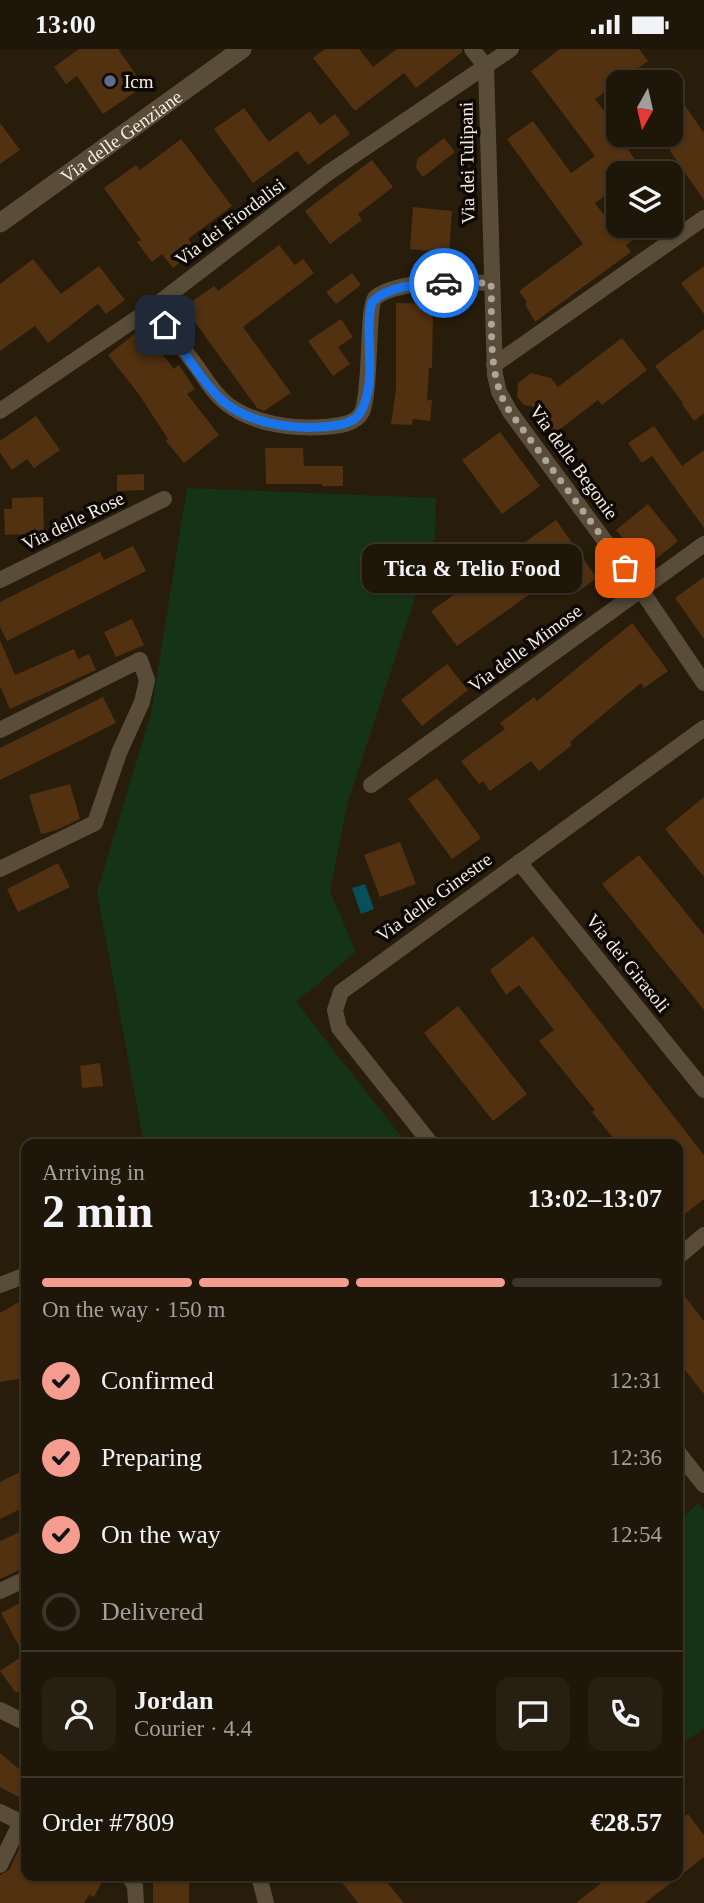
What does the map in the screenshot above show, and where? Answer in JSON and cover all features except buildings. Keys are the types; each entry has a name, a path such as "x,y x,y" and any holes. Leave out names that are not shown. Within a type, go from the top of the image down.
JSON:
{"street":[{"name":"Via delle Genziane","path":"0,223 242,49"},
{"path":"472,49 486,67"},
{"name":"Via dei Fiordalisi","path":"0,411 152,308 328,173 510,49"},
{"name":"Via dei Tulipani","path":"486,67 494,365"},
{"path":"494,365 704,218"},
{"path":"152,308 214,391 227,404 239,412 273,423 319,427 347,423 358,417 362,411 369,369 370,307 376,297 402,288 431,283 491,283"},
{"name":"Via delle Begonie","path":"494,365 496,383 503,402 641,590 704,683"},
{"name":"Via delle Rose","path":"0,580 164,499"},
{"name":"Via delle Mimose","path":"371,785 704,544"},
{"path":"0,730 140,660 148,680 142,702 119,753 95,823 0,869"},
{"name":"Via delle Ginestre","path":"427,1139 342,1033 336,1015 336,1004 346,987 704,727"},
{"name":"Via dei Girasoli","path":"519,862 704,1090"},
{"path":"683,1253 704,1235"},
{"path":"0,1285 21,1277"},
{"path":"683,1459 704,1485"},
{"path":"0,1591 21,1581"},
{"path":"0,1710 21,1720"},
{"path":"0,1812 21,1822"},
{"path":"0,1865 21,1828"},
{"path":"132,1881 136,1903"},
{"path":"260,1881 266,1903"}],"green space":[{"path":"187,488 436,498 435,537 348,802 330,891 356,952 296,1002 403,1139 143,1139 97,892 151,713"},
{"path":"699,1503 704,1510 704,1728 683,1744 683,1517"}],"water":[{"path":"365,884 374,909 361,914 352,888"}],"way so far":[{"path":"444,283 491,283 495,375 503,402 625,568"}],"place":[{"name":"Icm","path":"110,81"},
{"name":"Tica & Telio Food","path":"625,568"}],"route":[{"path":"165,325 214,391 239,412 286,426 328,426 353,421 362,411 369,369 370,307 376,297 402,288 444,283"}]}
